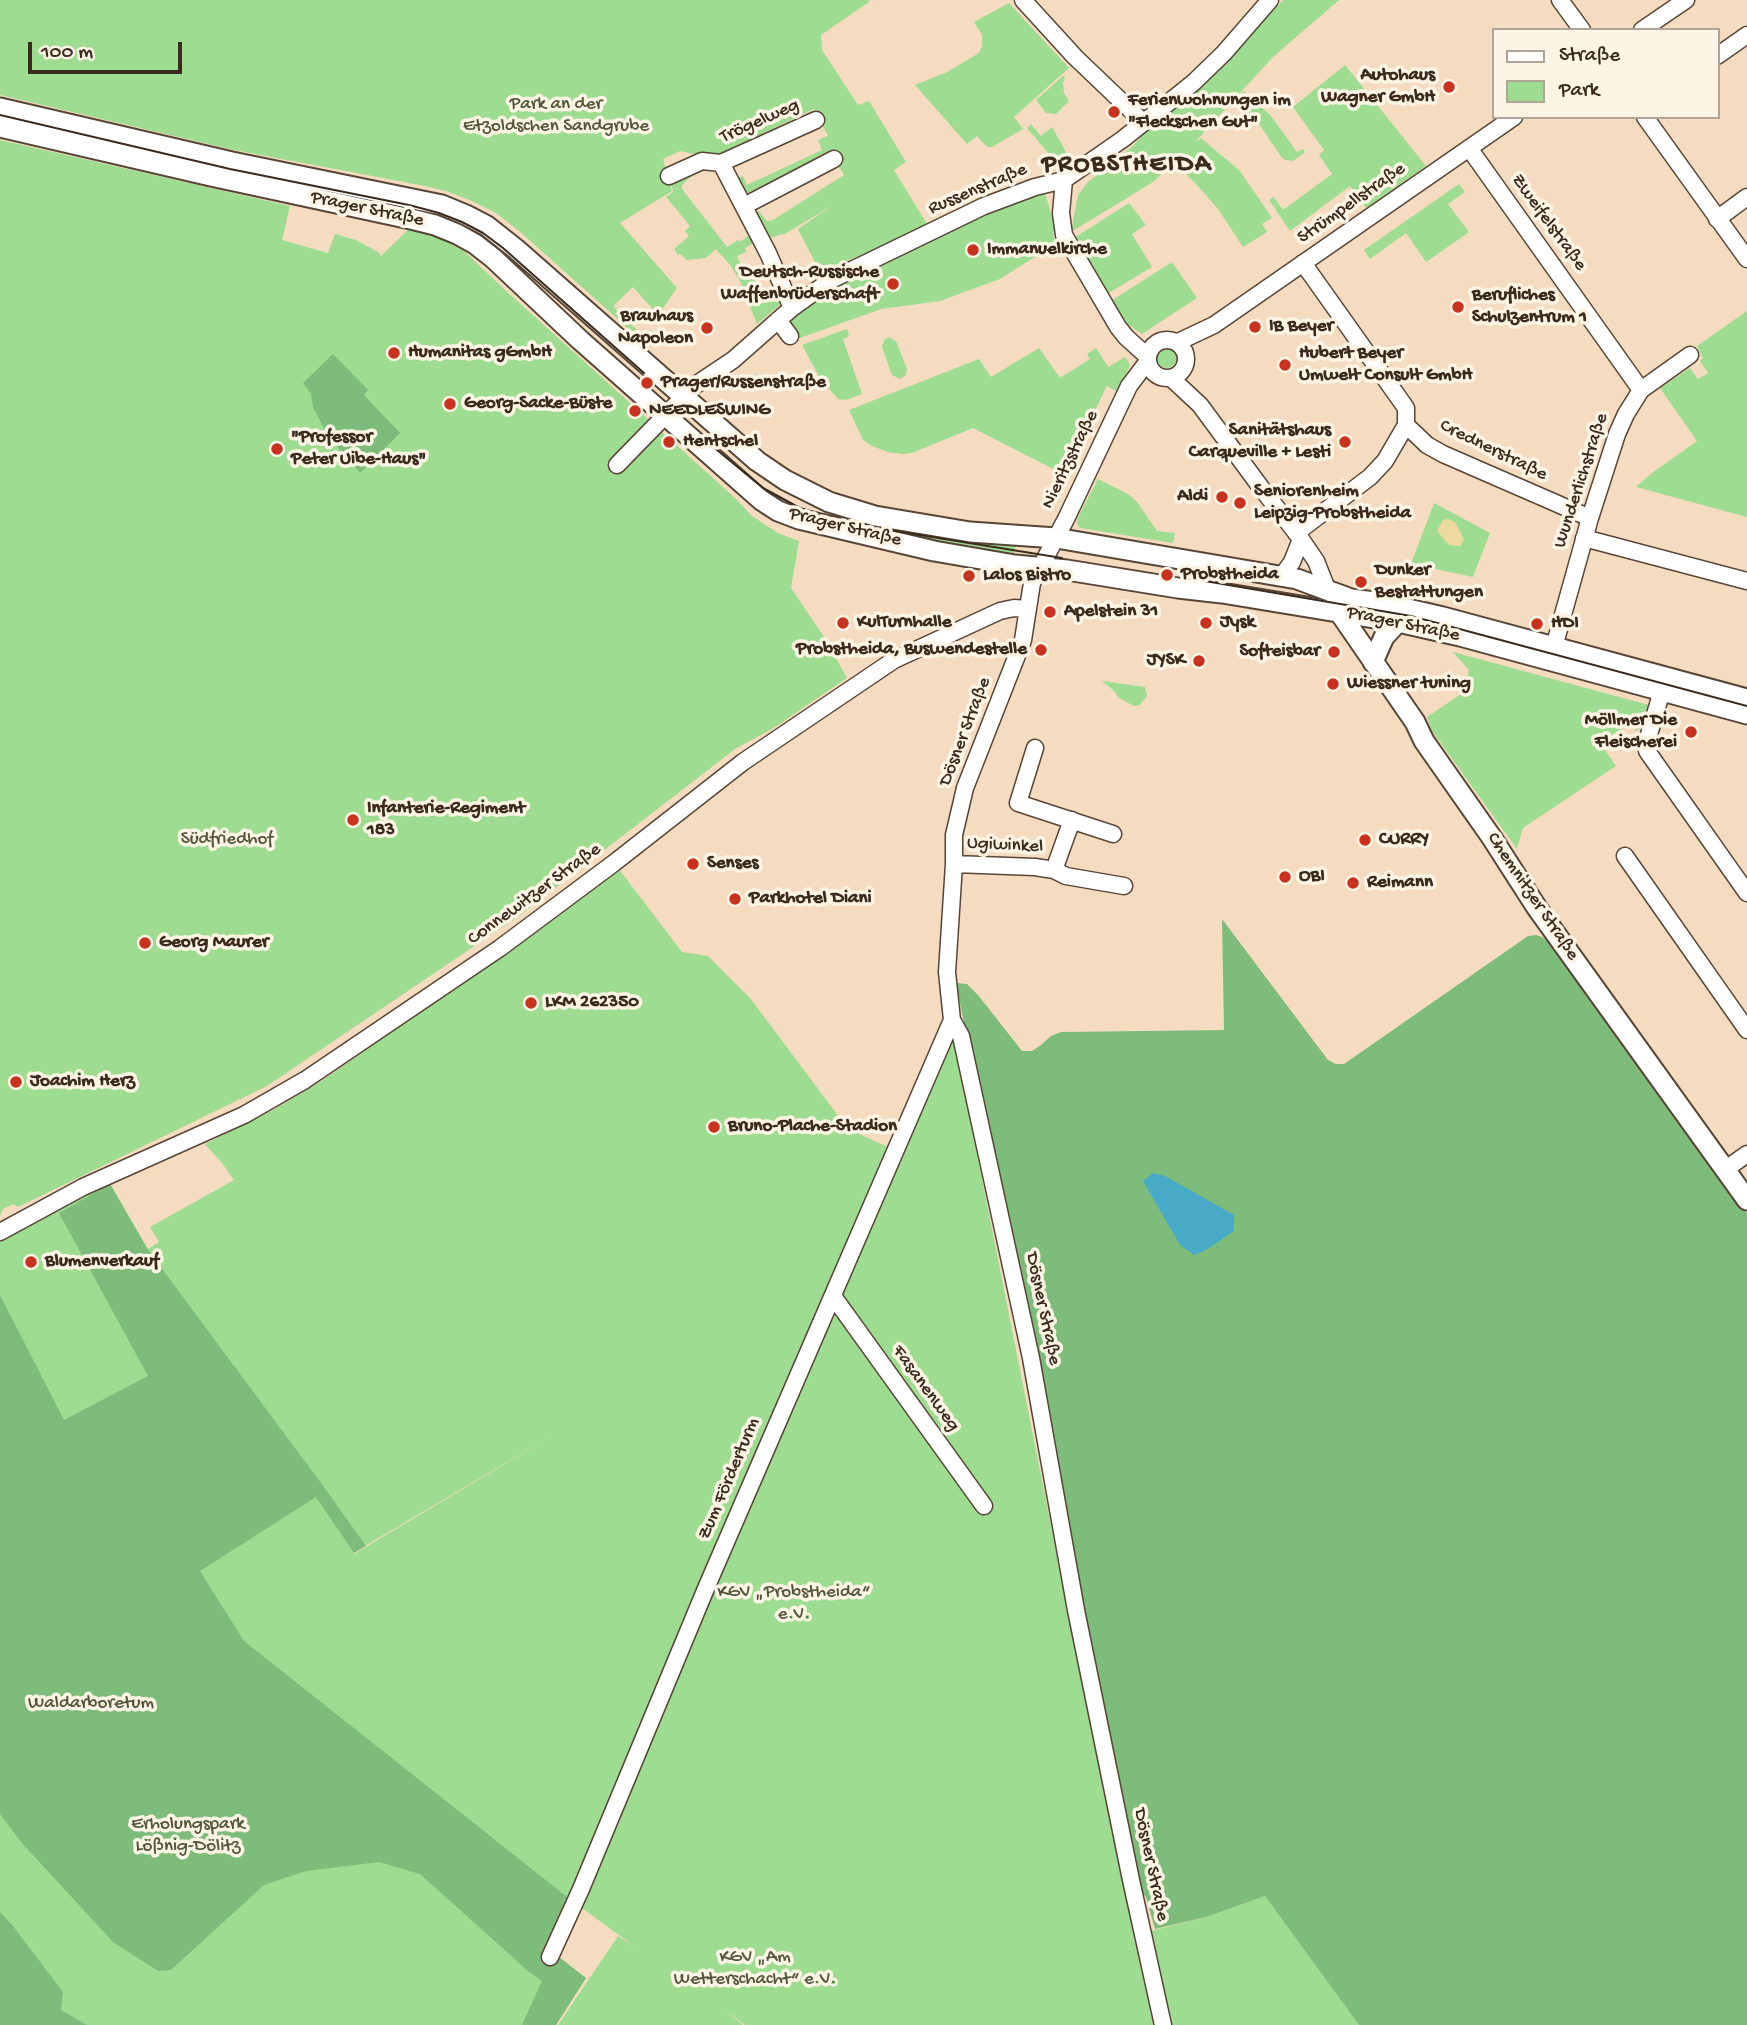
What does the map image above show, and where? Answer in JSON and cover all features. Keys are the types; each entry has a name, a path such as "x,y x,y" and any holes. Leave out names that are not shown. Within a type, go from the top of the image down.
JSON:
{"main road":[{"name":"Prager Straße","path":"0,108 232,162 442,205 466,215 487,226 516,249 757,461 785,480 829,502 875,516 970,532 1049,552 1282,576 1350,598 1443,617 1747,699"},
{"name":"Prager Straße","path":"0,127 415,220 457,234 493,258 542,306 761,500 778,511 821,526 899,541 934,551 1015,565 1049,552"},
{"name":"Prager Straße","path":"1049,552 1067,570 1398,622 1460,636 1747,714"},
{"name":"Chemnitzer Straße","path":"1327,589 1338,612 1415,722 1423,741 1492,838 1525,890 1747,1200"},
{"path":"1373,662 1384,637 1398,622"}],"street":[{"path":"1023,0 1075,57 1143,122"},
{"name":"Russenstraße","path":"617,465 697,383 733,360 792,308 831,280 984,206 1035,187 1064,180 1123,139 1193,83 1224,53 1270,0"},
{"path":"1560,0 1581,28"},
{"path":"1645,28 1686,0"},
{"path":"1719,55 1747,35"},
{"name":"Strümpellstraße","path":"1156,368 1177,376 1183,355 1214,325 1511,119"},
{"path":"1646,119 1747,259"},
{"name":"Trögelweg","path":"669,176 702,161 721,163 816,120"},
{"name":"Zweifelstraße","path":"1469,148 1641,390"},
{"path":"744,205 834,159"},
{"name":"Trögelweg","path":"721,163 744,205 792,308"},
{"path":"1064,180 1064,235 1114,320 1126,337 1156,368 1200,405 1299,536 1316,561 1327,589"},
{"path":"1717,219 1747,197"},
{"path":"1282,576 1292,562 1299,536 1370,477 1385,461 1406,425 1406,408 1303,263"},
{"path":"778,320 790,336"},
{"path":"1126,337 1158,342"},
{"path":"1156,368 1153,346 1168,339 1183,355 1200,405"},
{"name":"Wunderlichstraße","path":"1554,647 1590,518 1626,414 1641,390 1690,355"},
{"name":"Nieritzstraße","path":"1049,552 1129,386 1156,368"},
{"name":"Crednerstraße","path":"1406,425 1427,445 1443,454 1590,518"},
{"path":"1584,538 1747,581"},
{"path":"1028,609 1032,583 1049,552"},
{"name":"Dösner Straße","path":"1028,609 1023,640 965,788 954,835 947,972 952,1020 961,1036 1031,1358 1076,1610 1163,2025"},
{"name":"Connewitzer Straße","path":"0,1232 83,1187 244,1115 305,1080 500,948 743,762 894,660 1000,611 1028,609"},
{"path":"1661,691 1647,741 1647,751 1747,893"},
{"name":"Ugiwinkel","path":"1035,748 1018,803 1113,834"},
{"name":"Ugiwinkel","path":"1054,870 1072,820"},
{"path":"1625,856 1747,1030"},
{"name":"Ugiwinkel","path":"954,864 1035,867 1054,870 1066,876 1124,886"},
{"name":"Zum Förderturm","path":"550,1956 952,1020"},
{"path":"1726,1169 1747,1154"},
{"name":"Fasanenweg","path":"833,1296 984,1506"}],"green space":[{"name":"Park an der Etzoldschen Sandgrube","path":"0,0 869,0 821,35 822,50 858,105 869,101 906,162 894,170 927,224 820,272 798,229 833,205 783,235 767,239 755,212 759,211 767,221 773,220 844,175 836,162 835,152 745,194 738,178 743,176 747,185 822,150 818,140 828,136 814,109 712,158 680,151 663,159 672,191 620,223 677,288 658,315 633,287 613,306 644,337 641,340 496,213 446,191 234,150 0,95"},
{"path":"1283,0 1339,0 1273,57 1195,142 1201,138 1240,171 1272,218 1262,224 1267,232 1243,247 1218,209 1174,162 1153,182 1071,232 1078,195 1087,183 1134,145 1151,123 1200,88"},
{"path":"1009,3 1069,68 1014,117 1023,129 992,147 987,147 977,136 967,144 915,85 947,72 979,53 982,35 974,22"},
{"path":"1345,65 1426,166 1366,208 1350,186 1290,231 1269,200 1274,197 1283,210 1332,174 1319,155 1324,150 1293,107"},
{"path":"1063,76 1064,93 1069,101 1056,114 1046,113 1036,100"},
{"path":"1244,91 1271,116 1297,152 1303,149 1305,152 1293,161 1282,158 1257,121 1234,102"},
{"path":"1031,124 1041,136 1052,127 1071,161 1060,167 1027,128"},
{"name":"Südfriedhof","path":"0,140 290,206 282,240 328,253 335,234 356,240 381,256 409,229 437,237 464,251 752,516 778,533 799,541 791,588 824,637 847,678 772,729 735,749 519,916 267,1086 18,1207 13,1204 3,1209 0,1216"},
{"path":"698,170 682,185 682,189 727,247 750,234 755,242 745,248 746,252 737,256 746,275 750,273 753,281 756,280 766,299 778,294 782,303 757,324 740,281 716,249 706,258 687,260 674,249 689,236 685,231 690,226 666,197 673,192 671,180"},
{"path":"1459,184 1465,192 1448,204 1469,232 1426,262 1406,233 1370,259 1364,250"},
{"path":"1045,193 1055,227 1053,236 1057,243 1000,279 940,301 881,309 797,339 790,319 834,286 981,212"},
{"path":"1129,203 1146,225 1132,234 1152,267 1107,294 1074,238"},
{"path":"1172,262 1197,298 1142,334 1123,321 1111,301"},
{"path":"1747,311 1747,517 1636,487 1697,441 1660,388 1690,368 1698,379 1708,373 1700,361 1703,358 1697,346"},
{"path":"847,329 849,336 843,339 862,394 846,400 838,399 820,378 802,345"},
{"path":"889,337 896,341 907,369 906,375 900,379 892,375 882,347 884,340"},
{"path":"1039,348 1060,378 1090,359 1087,354 1096,348 1108,367 1125,357 1130,365 1118,392 1107,386 1063,474 973,428 912,453 888,452 863,440 849,410 979,359 991,377"},
{"path":"1163,348 1171,348 1177,358 1171,368 1163,368 1157,362 1157,354"},
{"path":"333,354 368,390 364,395 400,433 360,473 328,436 313,407 311,394 303,383"},
{"path":"1098,479 1128,494 1137,502 1157,531 1175,533 1173,543 1080,528 1077,519"},
{"path":"1434,503 1490,533 1473,577 1411,564"},
{"path":"849,515 1016,540 1014,556 847,527"},
{"path":"1453,652 1649,705 1642,727 1636,731 1630,723 1600,743 1616,766 1523,828 1517,849 1432,731 1427,717 1464,692 1469,670"},
{"path":"1102,681 1145,687 1147,696 1140,705 1134,706 1119,698"},
{"path":"618,868 682,952 708,956 750,998 848,1129 890,1148 951,1038 954,1038 1056,1551 1158,2025 745,2025 723,2009 743,2025 558,2025 618,1936 638,1949 582,1908 555,1954 586,1978 556,2025 0,2025 0,1232 108,1180 148,1249 159,1242 150,1227 234,1180 205,1144 271,1111 320,1082 484,968","holes":["570,1425 354,1554 353,1553"]},
{"path":"1222,919 1328,1060 1336,1064 1344,1064 1528,936 1542,937 1621,1034 1747,1213 1747,2025 1359,2025 1265,1896 1206,1917 1155,1929 1146,1897 1138,1888 956,983 967,984 978,995 1022,1051 1032,1051 1051,1036 1061,1032 1224,1030"},
{"name":"Erholungspark Lößnig-Dölitz","path":"110,1184 148,1250 366,1546 354,1553 316,1497 200,1571 244,1641 581,1908 555,1954 586,1978 556,2025 522,2025 542,1981 420,1874 379,1862 306,1871 264,1885 171,1970 158,1971 113,1942 21,1842 0,1814 0,1295 64,1420 148,1376 59,1213"},
{"path":"1265,1896 1359,2025 1169,2025 1147,1932 1206,1917"},
{"path":"0,1912 63,1992 61,2010 87,2025 0,2025"}],"sand":[{"path":"1443,520 1455,522 1461,533 1464,540 1460,546 1449,545 1437,531"}],"water":[{"path":"1153,1173 1165,1176 1234,1215 1234,1231 1194,1255 1180,1245 1143,1181"}],"tram line":[{"path":"0,115 230,169 409,205 462,222 503,248 644,373"},
{"path":"711,445 763,488 798,507 824,517 845,523 1062,558"},
{"path":"1199,580 1411,616 1747,706"}],"place":[{"name":"Autohaus Wagner GmbH","path":"1449,87"},
{"name":"Ferienwohnungen im \"Fleckschen Gut\"","path":"1114,112"},
{"name":"Immanuelkirche","path":"973,250"},
{"name":"Deutsch-Russische Waffenbrüderschaft","path":"893,284"},
{"name":"Berufliches Schulzentrum 1","path":"1458,307"},
{"name":"IB Beyer","path":"1255,327"},
{"name":"Brauhaus Napoleon","path":"707,328"},
{"name":"Humanitas gGmbH","path":"394,353"},
{"name":"Hubert Beyer Umwelt Consult GmbH","path":"1285,365"},
{"name":"Prager/Russenstraße","path":"647,383"},
{"name":"Georg-Sacke-Büste","path":"450,404"},
{"name":"NEEDLESWING","path":"635,411"},
{"name":"Hentschel","path":"669,442"},
{"name":"Sanitätshaus Carqueville + Lesti","path":"1345,442"},
{"name":"\"Professor Peter Uibe-Haus\"","path":"277,449"},
{"name":"Aldi","path":"1222,497"},
{"name":"Seniorenheim Leipzig-Probstheida","path":"1240,503"},
{"name":"Probstheida","path":"1167,575"},
{"name":"Lalos Bistro","path":"969,576"},
{"name":"Dunker Bestattungen","path":"1361,582"},
{"name":"Apelstein 31","path":"1050,612"},
{"name":"KulTurnhalle","path":"843,623"},
{"name":"Jysk","path":"1206,623"},
{"name":"HDI","path":"1537,624"},
{"name":"Probstheida, Buswendestelle","path":"1041,650"},
{"name":"Softeisbar","path":"1334,652"},
{"name":"JYSK","path":"1199,661"},
{"name":"Wiessner tuning","path":"1333,684"},
{"name":"Möllmer Die Fleischerei","path":"1691,732"},
{"name":"Infanterie-Regiment 183","path":"353,820"},
{"name":"CURRY","path":"1365,840"},
{"name":"Senses","path":"693,864"},
{"name":"OBI","path":"1285,877"},
{"name":"Reimann","path":"1353,883"},
{"name":"Parkhotel Diani","path":"735,899"},
{"name":"Georg Maurer","path":"145,943"},
{"name":"LKM 262350","path":"531,1003"},
{"name":"Joachim Herz","path":"16,1082"},
{"name":"Bruno-Plache-Stadion","path":"714,1127"},
{"name":"Blumenverkauf","path":"31,1262"}],"district":[{"name":"PROBSTHEIDA","path":"1127,166"}],"park label":[{"name":"KGV „Probstheida“ e.V.","path":"794,1604"},
{"name":"Waldarboretum","path":"91,1704"},
{"name":"KGV „Am Wetterschacht“ e.V.","path":"755,1969"}]}
